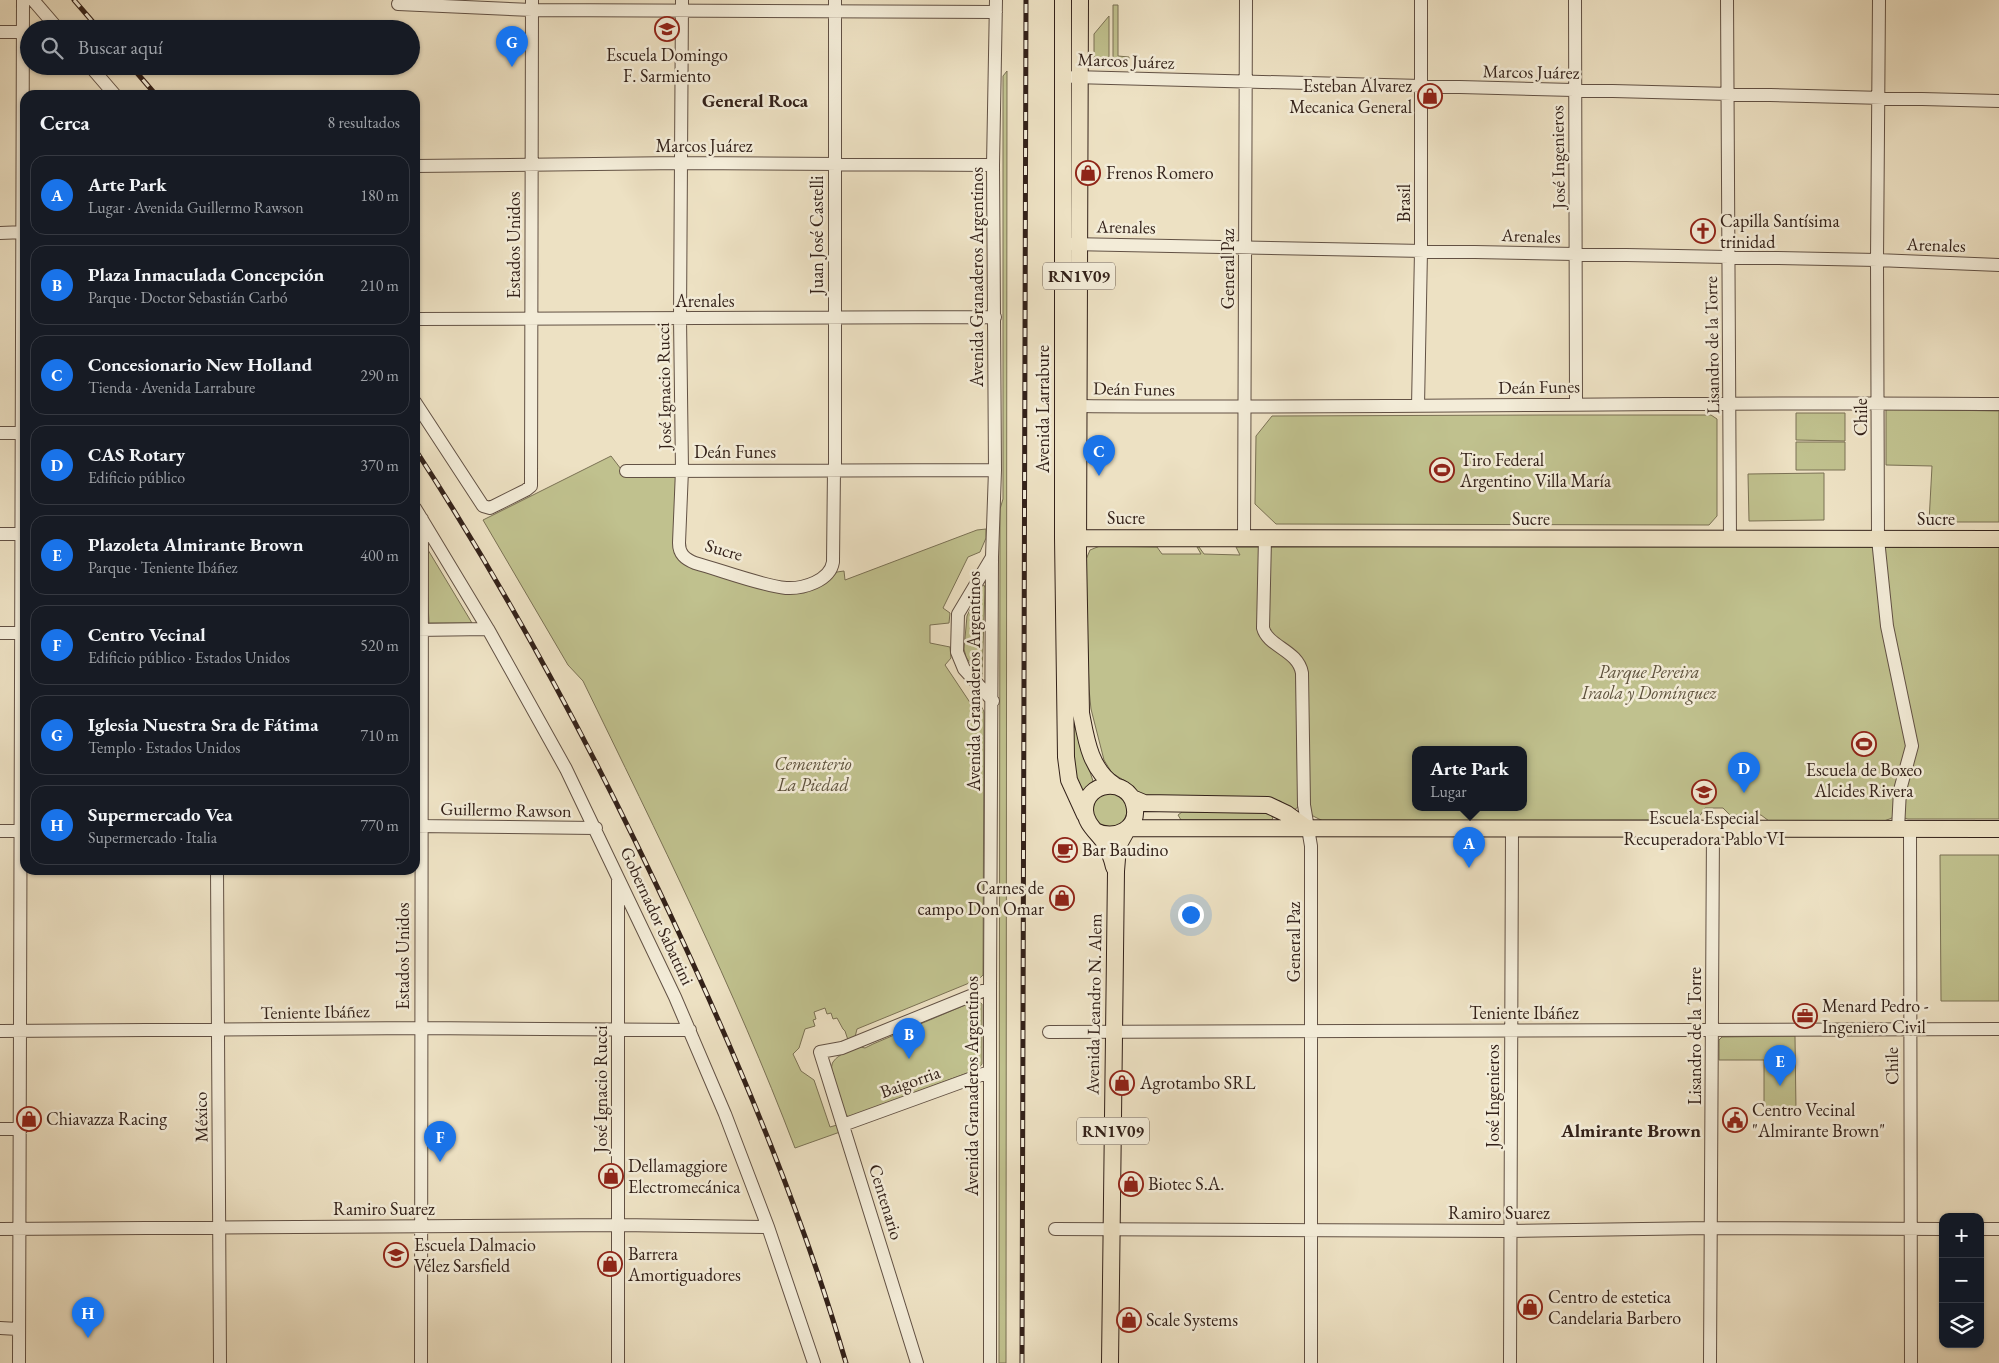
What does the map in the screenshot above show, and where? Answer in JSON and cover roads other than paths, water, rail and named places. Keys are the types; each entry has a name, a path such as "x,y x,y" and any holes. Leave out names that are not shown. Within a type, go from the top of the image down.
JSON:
{"main road":[{"name":"Avenida Larrabure","path":"1063,0 1063,77 1079,406 1071,538 1082,713 1084,732 1093,761 1101,775 1114,785"},
{"name":"Avenida Larrabure","path":"1080,0 1079,78 1071,244 1071,538 1066,757 1069,780 1085,815"},
{"name":"Sucre","path":"1071,538 1999,539"},
{"name":"RN1V09","path":"1114,785 1125,790 1132,798 1135,815 1128,828"},
{"path":"1085,815 1086,803 1092,793 1102,786 1114,785"},
{"path":"1132,798 1144,803 1268,805 1287,814 1308,829"},
{"name":"RN1V09","path":"1085,815 1090,826 1096,831 1109,852 1116,872"},
{"path":"1096,831 1102,834 1116,835 1128,828 1999,828"},
{"name":"Avenida Leandro N. Alem","path":"1110,1363 1116,872 1118,846 1128,828"}],"street":[{"path":"23,0 23,20"},
{"path":"33,0 50,20"},
{"name":"General Paz","path":"1244,538 1246,0"},
{"name":"Brasil","path":"1418,406 1421,251 1421,0"},
{"name":"José Ingenieros","path":"1574,0 1576,404"},
{"name":"Lisandro de la Torre","path":"1727,0 1730,539"},
{"name":"Chile","path":"1879,0 1877,260 1878,539 1887,626 1912,746 1900,790 1904,829 1909,1028 1911,1363"},
{"path":"398,4 996,6"},
{"name":"Estados Unidos","path":"420,410 480,504 490,508 529,488 532,481 532,5"},
{"name":"Juan José Castelli","path":"832,566 834,469 834,5"},
{"name":"José Ignacio Rucci","path":"682,6 680,318 682,470 679,543 681,552 686,559"},
{"name":"Avenida Granaderos Argentinos","path":"990,1363 989,1072 993,701 992,557 995,470 993,166 996,6"},
{"path":"0,32 20,32"},
{"path":"23,75 23,90"},
{"path":"98,75 111,90"},
{"name":"Marcos Juárez","path":"1063,77 1999,101"},
{"name":"Marcos Juárez","path":"420,166 682,163 993,166"},
{"path":"0,233 20,232"},
{"name":"Arenales","path":"1071,244 1877,260 1999,265"},
{"name":"Arenales","path":"420,319 995,317"},
{"name":"Deán Funes","path":"1079,406 1244,407 1878,402 1999,404"},
{"path":"0,433 20,433"},
{"name":"Deán Funes","path":"626,471 995,470"},
{"name":"Gobernador Sabattini","path":"420,516 534,710 596,828 618,875 690,1030 768,1227 814,1363"},
{"name":"Estados Unidos","path":"420,574 422,519"},
{"path":"0,534 20,534"},
{"name":"General Paz","path":"1265,538 1264,632 1296,660 1300,665 1302,673 1304,806 1311,846 1311,1363"},
{"path":"992,557 958,614 956,652 964,669 993,701"},
{"name":"Sucre","path":"686,559 775,586 789,588 822,579 828,574 832,566"},
{"path":"420,630 488,629"},
{"path":"0,633 20,633"},
{"name":"Guillermo Rawson","path":"420,826 596,828"},
{"name":"José Ingenieros","path":"1510,1363 1512,829"},
{"name":"Lisandro de la Torre","path":"1710,1363 1712,829"},
{"path":"0,831 20,831"},
{"path":"19,1363 22,875"},
{"name":"México","path":"217,875 220,1363"},
{"name":"Estados Unidos","path":"418,875 421,1363"},
{"name":"José Ignacio Rucci","path":"618,875 618,1363"},
{"name":"Centenario","path":"917,1363 820,1052 842,1048 990,988"},
{"name":"Teniente Ibáñez","path":"0,1032 420,1028 690,1030"},
{"name":"Teniente Ibáñez","path":"1049,1032 1999,1029"},
{"name":"Baigorria","path":"843,1125 989,1072"},
{"path":"0,1130 21,1129"},
{"name":"Ramiro Suarez","path":"0,1229 618,1225 768,1227"},
{"name":"Ramiro Suarez","path":"1055,1229 1510,1231 1710,1228 1939,1229"},
{"path":"1984,1229 1999,1229"},
{"path":"0,1328 18,1329"}],"railway":[{"path":"74,0 91,20"},
{"path":"1022,1363 1026,0"},
{"path":"139,75 152,90"},
{"path":"420,457 522,625 587,746 649,869 726,1037 770,1144 811,1253 846,1363"}],"place":[{"name":"Escuela Domingo F. Sarmiento","path":"667,29"},
{"name":"Iglesia Nuestra Sra de Fátima","path":"512,67"},
{"name":"Esteban Alvarez Mecanica General","path":"1430,96"},
{"name":"Frenos Romero","path":"1088,173"},
{"name":"Capilla Santísima trinidad","path":"1703,231"},
{"name":"Tiro Federal Argentino Villa María","path":"1442,470"},
{"name":"Concesionario New Holland","path":"1099,476"},
{"name":"Escuela de Boxeo Alcides Rivera","path":"1864,744"},
{"name":"Escuela Especial Recuperadora Pablo VI","path":"1704,792"},
{"name":"CAS Rotary","path":"1744,793"},
{"name":"Bar Baudino","path":"1065,850"},
{"name":"Arte Park","path":"1469,868"},
{"name":"Carnes de campo Don Omar","path":"1062,898"},
{"name":"Menard Pedro - Ingeniero Civil","path":"1805,1016"},
{"name":"Plaza Inmaculada Concepción","path":"909,1059"},
{"name":"Agrotambo SRL","path":"1122,1083"},
{"name":"Plazoleta Almirante Brown","path":"1780,1086"},
{"name":"Chiavazza Racing","path":"29,1119"},
{"name":"Centro Vecinal \"Almirante Brown\"","path":"1735,1120"},
{"name":"Centro Vecinal","path":"440,1162"},
{"name":"Dellamaggiore Electromecánica","path":"611,1176"},
{"name":"Biotec S.A.","path":"1131,1184"},
{"name":"Escuela Dalmacio Vélez Sarsfield","path":"396,1255"},
{"name":"Barrera Amortiguadores","path":"610,1264"},
{"name":"Centro de estetica Candelaria Barbero","path":"1530,1307"},
{"name":"Scale Systems","path":"1129,1320"},
{"name":"Supermercado Vea","path":"88,1338"}],"district":[{"name":"General Roca","path":"755,100"},
{"name":"Almirante Brown","path":"1631,1130"}],"park label":[{"name":"Parque Pereira Iraola y Domínguez","path":"1649,682"},
{"name":"Cementerio La Piedad","path":"813,774"}]}
